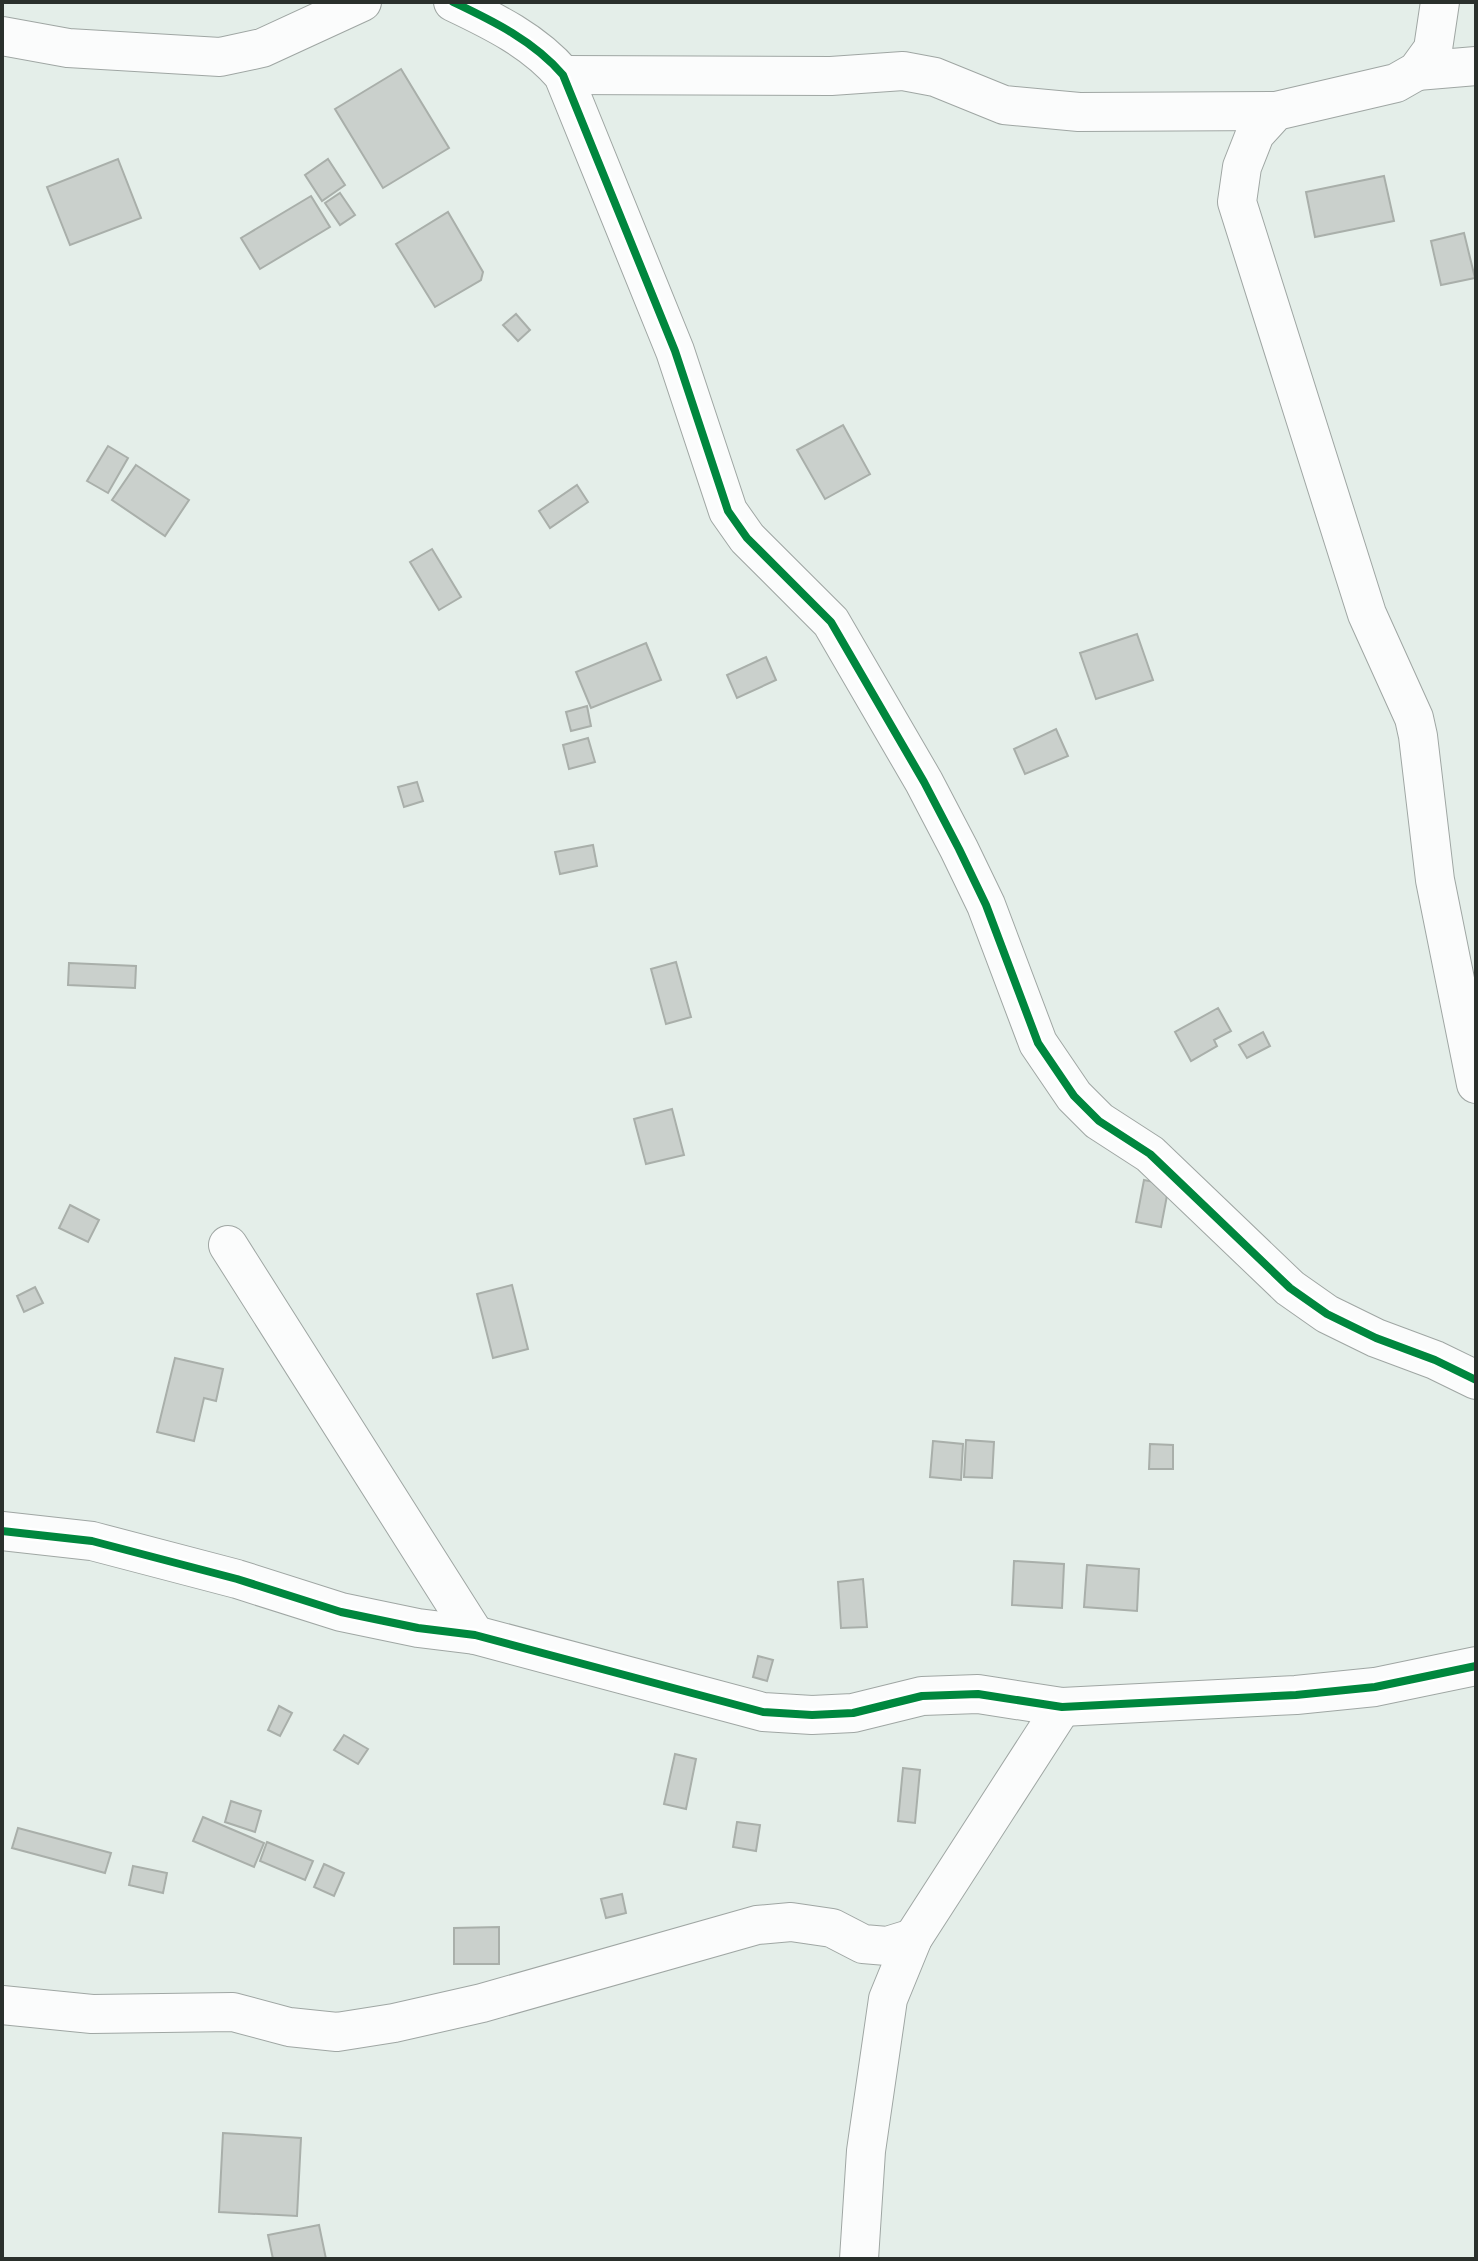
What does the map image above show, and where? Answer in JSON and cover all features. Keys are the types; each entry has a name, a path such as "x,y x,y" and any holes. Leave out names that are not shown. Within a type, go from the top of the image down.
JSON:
{"street":[{"path":"2,36 68,48 220,57 262,48 362,2"},
{"path":"453,2 491,20 539,50 563,75 675,351 728,511 747,538 831,622 924,782 959,849 986,905 1038,1043 1074,1096 1099,1121 1150,1154 1290,1288 1327,1314 1476,1380"},
{"path":"563,75 831,76 903,71 935,77 1004,105 1079,112 1276,111 1396,83 1417,71 1433,49 1440,2"},
{"path":"1417,71 1476,66"},
{"path":"1276,111 1255,134 1242,167 1237,202 1367,614 1414,718 1435,880 1476,1084"},
{"path":"228,1245 475,1635"},
{"path":"2,1531 92,1541 237,1579 341,1612 418,1628 475,1635 763,1712 812,1715 853,1713 922,1696 978,1694 1062,1707 1296,1695 1375,1687 1476,1666"},
{"path":"859,2259 866,2151 888,1999 913,1938 1062,1707"},
{"path":"2,2005 92,2014 233,2012 289,2027 337,2032 482,2003 757,1925 791,1922 832,1928 863,1944 887,1946 913,1938"}],"building":[{"path":"401,69 449,148 383,188 335,109"},
{"path":"118,159 141,218 70,245 47,187"},
{"path":"328,159 345,185 322,201 305,175"},
{"path":"1384,176 1394,221 1315,237 1306,192"},
{"path":"340,193 355,215 340,225 325,203"},
{"path":"311,196 330,227 260,269 241,238"},
{"path":"448,212 483,272 481,280 435,307 396,244"},
{"path":"1464,233 1475,278 1441,285 1431,241"},
{"path":"516,314 530,330 518,341 503,325"},
{"path":"843,425 870,474 825,499 797,450"},
{"path":"108,446 128,458 108,493 87,481"},
{"path":"136,465 189,500 165,536 112,500"},
{"path":"577,485 588,502 550,528 539,511"},
{"path":"432,549 461,597 439,610 410,562"},
{"path":"1137,634 1153,680 1096,699 1080,653"},
{"path":"646,643 661,680 591,708 576,672"},
{"path":"766,657 776,680 737,698 727,675"},
{"path":"587,706 591,726 571,731 566,712"},
{"path":"1056,729 1068,756 1025,774 1014,749"},
{"path":"588,738 595,762 569,769 563,745"},
{"path":"417,782 423,801 404,807 398,787"},
{"path":"593,845 597,866 560,874 555,852"},
{"path":"676,962 691,1017 666,1024 651,969"},
{"path":"69,963 136,966 135,988 68,985"},
{"path":"1218,1008 1231,1031 1214,1040 1217,1046 1191,1061 1175,1032"},
{"path":"1263,1032 1270,1046 1247,1058 1239,1045"},
{"path":"672,1109 684,1155 646,1164 634,1119"},
{"path":"1144,1180 1169,1185 1161,1227 1136,1222"},
{"path":"70,1205 99,1220 88,1242 59,1228"},
{"path":"512,1285 528,1349 493,1358 477,1294"},
{"path":"35,1287 43,1303 24,1312 17,1296"},
{"path":"175,1358 223,1369 216,1401 204,1398 194,1441 157,1432"},
{"path":"966,1440 994,1442 992,1478 964,1477"},
{"path":"933,1441 963,1444 961,1480 930,1477"},
{"path":"1150,1444 1173,1445 1173,1469 1149,1469"},
{"path":"1014,1561 1064,1564 1062,1608 1012,1605"},
{"path":"1087,1565 1139,1569 1137,1611 1084,1607"},
{"path":"863,1579 867,1627 841,1628 838,1582"},
{"path":"758,1656 773,1660 767,1681 753,1677"},
{"path":"279,1706 292,1713 280,1736 268,1730"},
{"path":"344,1735 368,1749 358,1764 334,1750"},
{"path":"675,1754 696,1759 686,1809 664,1804"},
{"path":"903,1768 920,1770 915,1823 898,1821"},
{"path":"231,1801 261,1811 255,1832 225,1822"},
{"path":"203,1817 264,1843 254,1867 193,1841"},
{"path":"737,1822 760,1825 756,1851 733,1847"},
{"path":"18,1828 111,1853 105,1873 12,1848"},
{"path":"267,1842 313,1861 305,1880 260,1861"},
{"path":"324,1864 344,1873 334,1896 314,1887"},
{"path":"133,1866 167,1873 163,1893 129,1885"},
{"path":"622,1894 626,1913 606,1918 601,1899"},
{"path":"499,1927 499,1964 454,1964 454,1928"},
{"path":"223,2133 301,2138 297,2216 219,2212"},
{"path":"319,2225 326,2259 273,2259 268,2235"}],"cycle path":[{"path":"453,2 526,42 563,75 675,351 728,511 747,538 831,622 924,782 959,849 986,905 1038,1043 1074,1096 1099,1121 1150,1154 1290,1288 1327,1314 1476,1380"},
{"path":"2,1531 92,1541 237,1579 341,1612 418,1628 475,1635 763,1712 812,1715 853,1713 922,1696 978,1694 1062,1707 1296,1695 1375,1687 1476,1666"}]}
